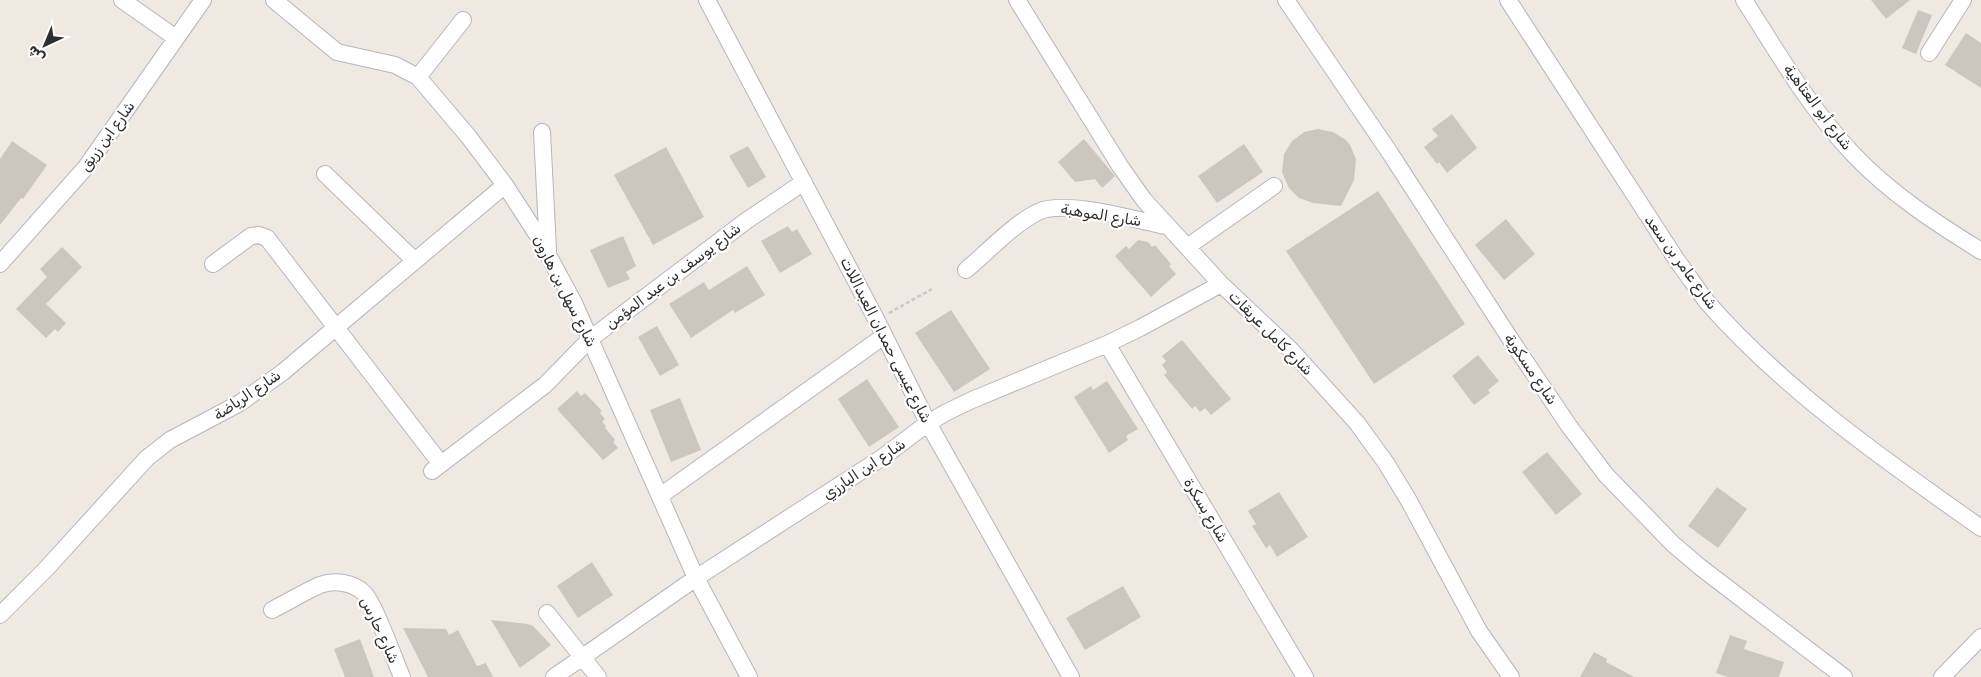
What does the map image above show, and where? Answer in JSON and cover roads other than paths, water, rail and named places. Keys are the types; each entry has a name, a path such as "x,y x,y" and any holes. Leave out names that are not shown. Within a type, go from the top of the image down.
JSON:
{"street":[{"path":"122,0 176,38"},
{"name":"شارع ابن زريق","path":"0,264 86,167 203,0"},
{"name":"شارع سهل بن هارون","path":"274,0 337,52 395,65 418,77 468,136 505,185 538,236 574,303 696,578 749,677"},
{"name":"شارع عيسى حمدان العبداللات","path":"707,0 876,319 928,423 1071,677"},
{"name":"شارع كامل عريقات","path":"1017,0 1132,184 1166,226 1221,284 1291,350 1357,423 1386,463 1409,500 1502,674"},
{"name":"شارع مسكوية","path":"1286,0 1390,153 1511,340 1569,426 1606,475 1673,544 1700,567 1844,677"},
{"name":"شارع عامر بن سعد","path":"1508,0 1678,262 1706,301 1750,347 1818,407 1981,528"},
{"name":"شارع أبو العتاهية","path":"1744,0 1801,88 1854,155 1896,194 1981,251"},
{"path":"1929,53 1963,0"},
{"path":"418,77 463,20"},
{"path":"542,132 548,257"},
{"path":"325,174 415,261"},
{"name":"شارع يوسف بن عبد المؤمن","path":"336,329 436,467 545,385 590,339 746,221 804,182"},
{"name":"شارع الرياضة","path":"0,615 46,570 147,458 170,440 240,404 336,329 505,185"},
{"path":"1187,247 1274,186"},
{"name":"شارع الموهبة","path":"966,270 1027,219 1039,211 1051,208 1075,208 1166,226"},
{"path":"212,264 251,236 259,235 267,238 336,329"},
{"name":"شارع ابن البارزي","path":"554,677 696,578 883,457 928,423 972,400 1108,344 1221,284"},
{"path":"660,496 884,336"},
{"name":"شارع بسكرة","path":"1108,344 1305,677"},
{"name":"شارع حارس","path":"272,610 321,585 345,583 356,587 365,594 372,606 402,677"},
{"path":"547,613 598,677"},
{"path":"1942,677 1981,637"}]}
